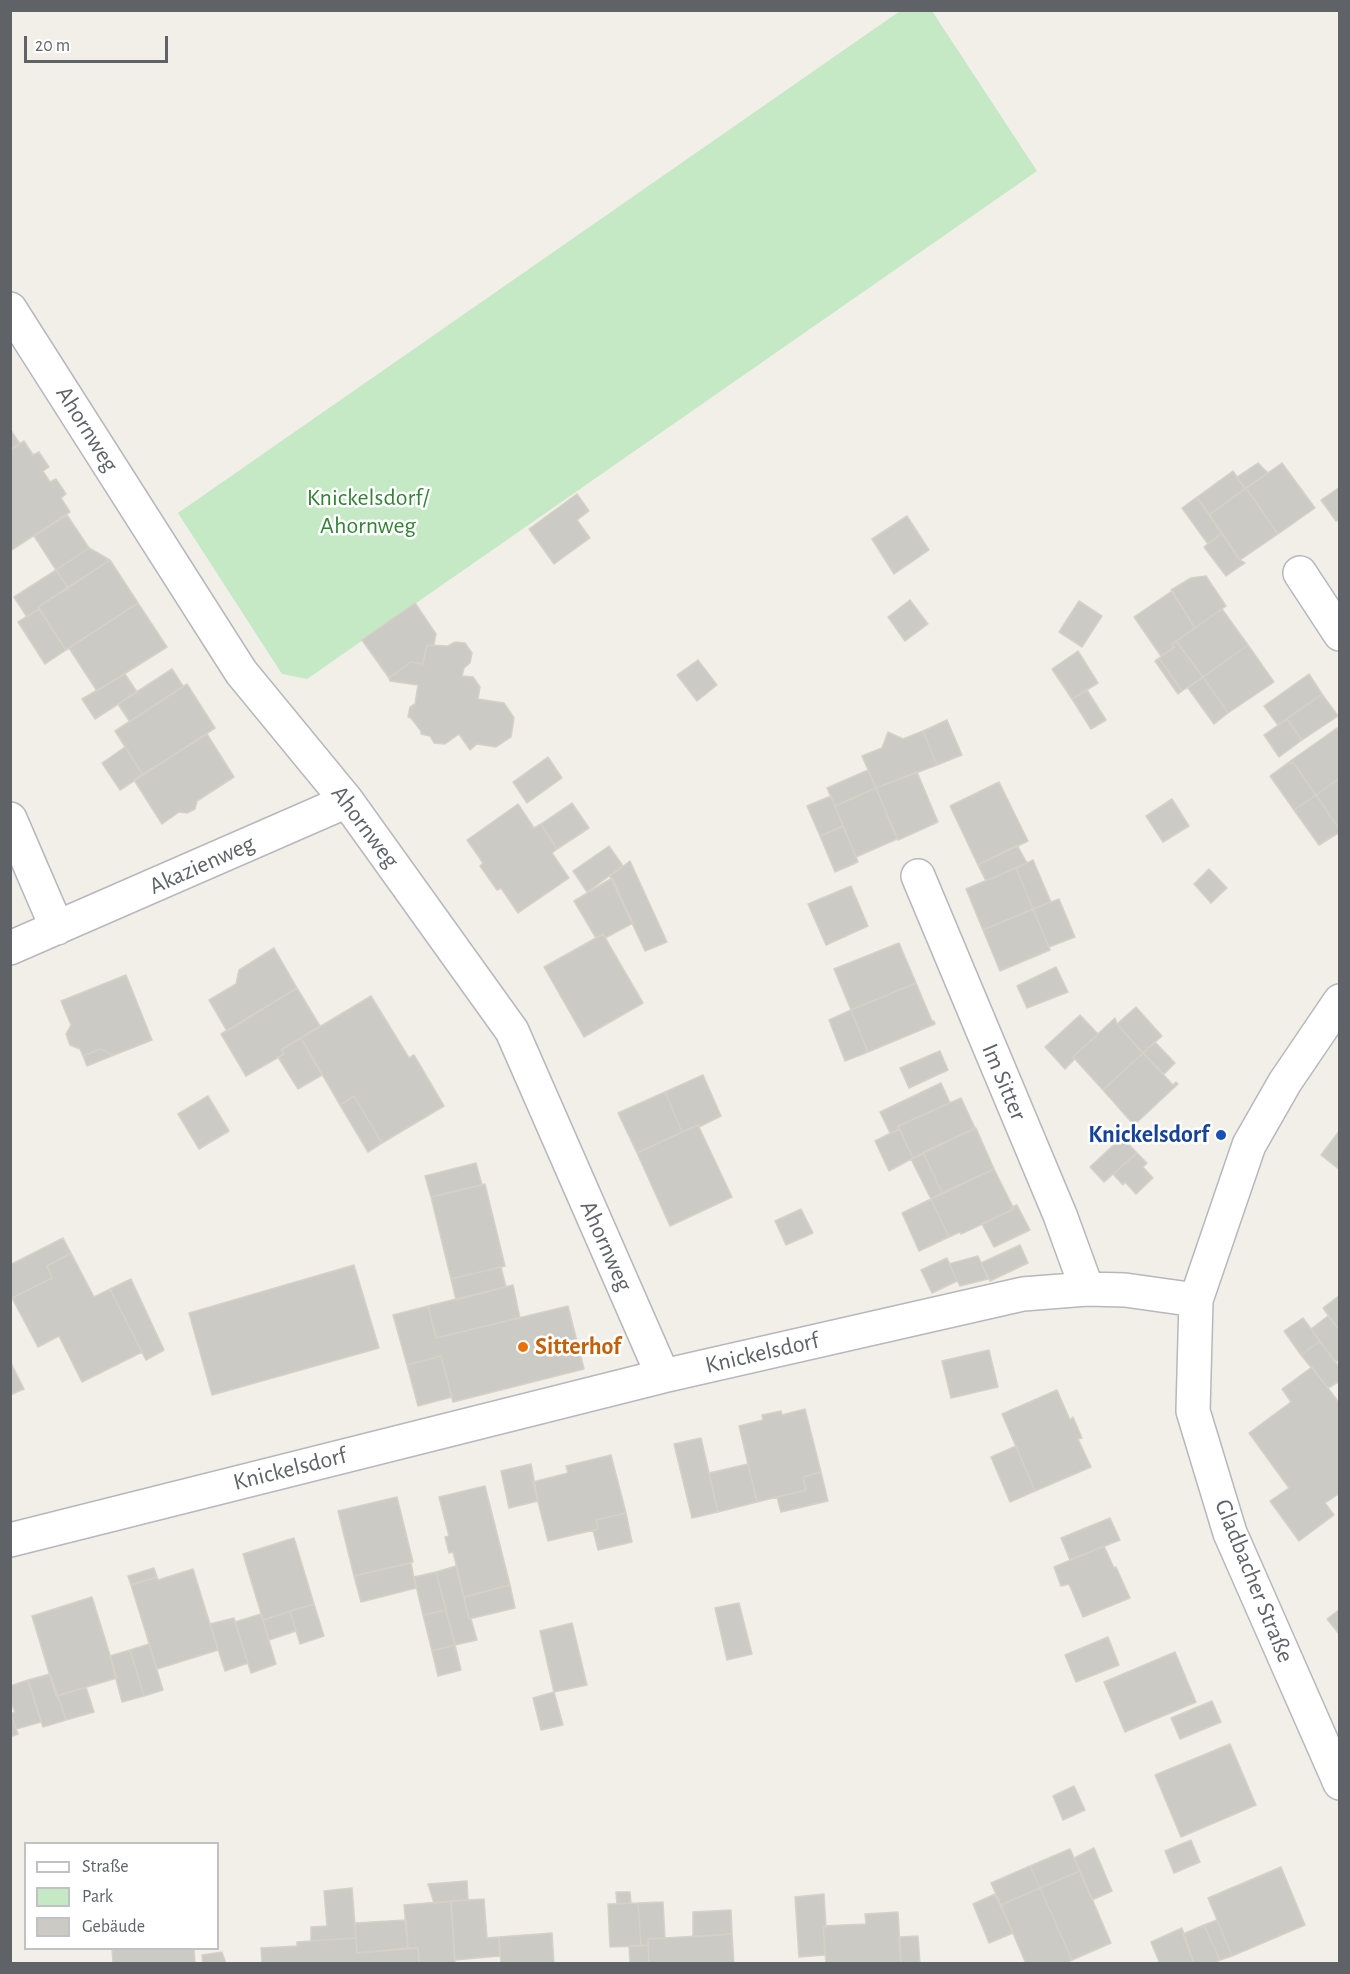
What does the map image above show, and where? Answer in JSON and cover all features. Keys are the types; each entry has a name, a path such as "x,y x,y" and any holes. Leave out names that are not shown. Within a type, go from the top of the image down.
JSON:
{"street":[{"name":"Ahornweg","path":"10,309 241,672 347,801 512,1031 663,1376"},
{"path":"1300,573 1340,634"},
{"name":"Akazienweg","path":"10,948 347,801"},
{"path":"10,819 57,928"},
{"name":"Im Sitter","path":"918,876 1060,1215 1087,1289"},
{"path":"1196,1300 1249,1145 1285,1082 1340,1001"},
{"name":"Knickelsdorf","path":"10,1540 663,1376 1023,1294 1087,1289 1125,1290 1196,1300"},
{"name":"Gladbacher Straße","path":"1196,1300 1193,1411 1230,1533 1340,1783"}],"green space":[{"name":"Knickelsdorf/ Ahornweg","path":"900,11 932,11 1037,171 307,679 282,674 178,513"}],"building":[{"path":"10,429 20,444 10,450"},
{"path":"24,441 33,455 39,452 49,467 43,471 50,482 56,479 66,494 61,498 70,512 10,551 10,450"},
{"path":"1258,463 1268,473 1245,489 1237,477"},
{"path":"1282,463 1315,508 1278,534 1246,488"},
{"path":"1233,471 1245,489 1209,515 1197,497"},
{"path":"1340,487 1340,519 1336,521 1321,500"},
{"path":"1246,488 1278,534 1240,560 1209,515"},
{"path":"577,494 589,511 577,520 590,538 554,564 529,529"},
{"path":"1197,497 1222,533 1208,544 1182,508"},
{"path":"67,515 89,548 56,570 34,536"},
{"path":"907,516 929,550 894,574 872,539"},
{"path":"1222,533 1240,560 1245,563 1226,576 1204,547"},
{"path":"89,548 110,560 68,588 56,570"},
{"path":"110,560 138,603 66,650 38,607"},
{"path":"56,570 68,588 38,607 39,609 27,617 14,597"},
{"path":"1206,576 1226,606 1195,628 1171,590 1191,578"},
{"path":"1172,591 1195,628 1172,644 1175,647 1161,656 1134,617"},
{"path":"910,600 928,624 905,641 888,617"},
{"path":"1079,601 1102,616 1082,647 1059,632"},
{"path":"138,603 167,647 97,691 69,648"},
{"path":"415,603 436,634 434,644 433,646 427,645 423,664 411,662 389,678 362,640"},
{"path":"39,609 66,650 45,664 18,622"},
{"path":"1222,609 1248,645 1203,677 1176,641"},
{"path":"1176,641 1203,677 1182,691 1159,658 1175,647 1172,644"},
{"path":"455,642 465,643 472,653 470,663 464,668 462,676 473,677 480,687 478,699 504,703 514,718 511,737 496,747 477,744 470,750 459,734 445,744 434,743 430,736 421,734 421,731 408,717 410,707 415,704 418,685 390,681 389,678 411,662 423,664 427,645 448,646"},
{"path":"1248,645 1274,682 1228,713 1203,677"},
{"path":"1078,651 1098,683 1072,699 1052,669"},
{"path":"1159,658 1182,691 1178,694 1155,661"},
{"path":"698,660 717,685 697,701 677,675"},
{"path":"172,669 183,686 130,722 118,704"},
{"path":"125,674 137,692 95,719 82,699"},
{"path":"1309,674 1322,694 1278,725 1264,706"},
{"path":"1203,677 1228,713 1214,724 1188,688"},
{"path":"187,684 215,728 143,775 115,731"},
{"path":"1087,690 1106,720 1091,729 1072,699"},
{"path":"1322,694 1338,716 1302,740 1287,719"},
{"path":"1287,719 1302,740 1279,757 1264,735"},
{"path":"947,720 962,755 937,765 923,731"},
{"path":"1337,728 1340,735 1340,778 1316,795 1293,762 1291,764 1289,762"},
{"path":"923,731 937,765 876,788 862,756 882,748 888,732 903,739"},
{"path":"207,734 234,777 197,801 195,809 187,813 179,812 162,824 134,780"},
{"path":"125,747 143,775 120,790 102,763"},
{"path":"548,757 562,778 527,803 513,782"},
{"path":"1289,762 1291,764 1293,762 1316,795 1294,810 1270,776"},
{"path":"868,770 876,788 835,806 827,788"},
{"path":"917,772 938,822 898,840 876,788"},
{"path":"1340,778 1340,830 1316,795"},
{"path":"999,782 1028,841 978,865 950,806"},
{"path":"876,788 897,839 856,857 835,806"},
{"path":"1316,795 1340,830 1319,845 1294,810"},
{"path":"831,796 843,826 820,836 807,806"},
{"path":"1172,799 1189,826 1163,842 1146,816"},
{"path":"572,803 589,828 557,849 541,824"},
{"path":"518,804 534,828 541,824 557,849 552,853 569,878 518,913 501,888 497,890 480,866 483,863 467,840"},
{"path":"843,826 858,862 835,872 820,836"},
{"path":"1017,845 1027,863 986,881 978,865"},
{"path":"609,846 623,866 587,892 573,871"},
{"path":"1033,860 1051,902 1033,909 1016,868"},
{"path":"630,861 667,942 645,951 610,876"},
{"path":"1016,868 1033,909 983,930 966,889"},
{"path":"1209,869 1227,888 1211,903 1194,884"},
{"path":"612,878 633,923 605,938 603,934 596,938 574,901"},
{"path":"851,886 868,926 826,945 808,904"},
{"path":"1059,899 1075,937 1049,947 1033,909"},
{"path":"1033,909 1050,950 1000,971 983,930"},
{"path":"603,934 643,1003 584,1037 544,967"},
{"path":"899,943 916,983 851,1010 834,969"},
{"path":"274,948 297,988 227,1031 209,1000 236,984 239,970"},
{"path":"1056,967 1068,992 1027,1008 1017,986"},
{"path":"126,975 152,1040 114,1055 100,1049 83,1056 80,1049 70,1045 66,1034 71,1025 61,1001"},
{"path":"916,983 935,1024 868,1052 851,1010"},
{"path":"297,988 320,1026 281,1050 284,1054 246,1076 221,1034"},
{"path":"371,996 409,1058 414,1055 444,1106 382,1143 354,1096 340,1105 301,1038"},
{"path":"1136,1007 1162,1036 1143,1053 1117,1024"},
{"path":"851,1010 868,1052 845,1061 829,1020"},
{"path":"1080,1015 1098,1034 1073,1057 1075,1059 1065,1069 1045,1047"},
{"path":"1115,1018 1117,1024 1143,1053 1103,1090 1073,1057"},
{"path":"301,1038 322,1075 298,1089 278,1057 284,1054 281,1050"},
{"path":"1155,1042 1175,1063 1164,1074 1143,1053"},
{"path":"100,1049 114,1055 87,1066 83,1056"},
{"path":"940,1051 948,1070 909,1088 900,1068"},
{"path":"1143,1053 1173,1085 1176,1082 1178,1084 1134,1125 1103,1090"},
{"path":"703,1075 721,1116 699,1127 698,1125 682,1132 665,1092"},
{"path":"941,1083 950,1103 898,1126 899,1129 890,1133 880,1112"},
{"path":"665,1092 682,1132 637,1153 618,1113"},
{"path":"208,1096 229,1131 199,1149 178,1114"},
{"path":"354,1096 382,1143 368,1152 340,1105"},
{"path":"961,1098 975,1128 913,1158 898,1126"},
{"path":"698,1125 732,1197 670,1226 637,1153"},
{"path":"976,1128 994,1169 942,1193 923,1152"},
{"path":"899,1129 913,1158 889,1171 875,1141"},
{"path":"1340,1130 1340,1170 1321,1155"},
{"path":"1122,1137 1137,1153 1104,1182 1090,1167"},
{"path":"1137,1153 1147,1163 1143,1167 1153,1178 1136,1194 1125,1182 1123,1185 1113,1174"},
{"path":"923,1154 942,1193 931,1199 911,1159"},
{"path":"476,1163 482,1185 431,1197 425,1176"},
{"path":"994,1169 1014,1209 961,1234 960,1232 949,1237 931,1199"},
{"path":"485,1184 505,1266 451,1279 431,1197"},
{"path":"931,1199 949,1237 919,1251 902,1213"},
{"path":"1017,1205 1030,1230 994,1247 982,1224 1014,1209 1012,1207"},
{"path":"801,1209 813,1233 786,1245 775,1221"},
{"path":"63,1238 71,1253 47,1266 52,1278 12,1298 10,1265"},
{"path":"1020,1245 1028,1263 990,1281 981,1263"},
{"path":"71,1253 94,1297 110,1289 142,1352 82,1382 59,1336 38,1347 12,1298 52,1278 47,1266"},
{"path":"978,1256 988,1279 960,1286 949,1264"},
{"path":"947,1258 957,1281 932,1293 921,1270"},
{"path":"354,1265 379,1348 212,1395 189,1313"},
{"path":"501,1267 506,1287 456,1300 451,1279"},
{"path":"131,1279 164,1350 146,1360 110,1289"},
{"path":"513,1285 520,1318 436,1338 428,1306"},
{"path":"1340,1295 1340,1331 1323,1308"},
{"path":"428,1306 436,1338 568,1306 584,1369 453,1402 441,1356 407,1365 393,1315"},
{"path":"1328,1316 1340,1331 1340,1359 1335,1362 1311,1329"},
{"path":"1303,1318 1320,1341 1301,1355 1284,1331"},
{"path":"1320,1341 1340,1368 1340,1381 1328,1388 1301,1355"},
{"path":"989,1350 998,1387 951,1398 942,1361"},
{"path":"441,1356 452,1397 418,1406 407,1365"},
{"path":"10,1361 24,1389 10,1395"},
{"path":"1312,1367 1340,1404 1340,1493 1325,1503 1334,1515 1299,1541 1270,1501 1289,1488 1249,1433 1291,1402 1282,1389"},
{"path":"1057,1390 1070,1420 1073,1417 1082,1438 1078,1439 1091,1467 1035,1491 1002,1414"},
{"path":"805,1409 821,1472 803,1477 806,1490 757,1502 739,1426 763,1420 762,1415 781,1411 782,1415"},
{"path":"701,1438 718,1512 692,1518 674,1444"},
{"path":"1016,1446 1035,1491 1010,1502 991,1457"},
{"path":"611,1455 626,1513 596,1520 598,1529 548,1541 533,1482 568,1473 566,1466"},
{"path":"531,1464 538,1501 509,1508 501,1471"},
{"path":"748,1464 757,1502 718,1512 709,1473"},
{"path":"821,1472 828,1501 781,1512 777,1497 806,1490 803,1477"},
{"path":"485,1486 510,1585 464,1597 453,1552 449,1553 445,1537 449,1536 439,1497"},
{"path":"397,1497 413,1562 354,1576 338,1511"},
{"path":"626,1513 632,1542 598,1550 593,1530 598,1529 596,1520"},
{"path":"1110,1518 1120,1540 1070,1560 1061,1538"},
{"path":"294,1538 314,1604 263,1620 243,1554"},
{"path":"1104,1546 1130,1598 1083,1617 1069,1584 1061,1586 1054,1567"},
{"path":"411,1563 416,1588 361,1602 354,1576"},
{"path":"456,1566 469,1619 471,1619 477,1640 455,1645 436,1572"},
{"path":"154,1568 157,1577 131,1585 128,1576"},
{"path":"193,1569 218,1650 157,1669 131,1585 157,1577 158,1580"},
{"path":"436,1572 446,1610 423,1615 414,1577"},
{"path":"510,1585 515,1608 469,1619 464,1597"},
{"path":"92,1597 117,1678 56,1696 32,1616"},
{"path":"739,1603 752,1654 727,1660 715,1608"},
{"path":"314,1604 324,1636 300,1644 290,1611"},
{"path":"1340,1609 1340,1635 1327,1619"},
{"path":"446,1610 455,1645 432,1651 423,1615"},
{"path":"290,1611 296,1631 269,1640 263,1620"},
{"path":"261,1614 276,1664 251,1673 235,1622"},
{"path":"234,1618 248,1663 225,1671 210,1624"},
{"path":"572,1623 587,1685 554,1692 540,1631"},
{"path":"1108,1637 1119,1665 1076,1682 1065,1655"},
{"path":"149,1644 163,1690 144,1696 130,1650"},
{"path":"455,1645 461,1670 438,1676 432,1651"},
{"path":"130,1650 144,1696 122,1702 110,1656"},
{"path":"1175,1652 1196,1702 1125,1732 1104,1682"},
{"path":"50,1674 66,1720 43,1727 28,1680"},
{"path":"28,1680 41,1722 16,1729 11,1714 15,1712 10,1700 10,1686"},
{"path":"86,1687 94,1712 66,1720 58,1696"},
{"path":"554,1692 563,1725 541,1730 533,1698"},
{"path":"1212,1701 1221,1722 1180,1739 1171,1718"},
{"path":"10,1715 18,1734 10,1737"},
{"path":"1230,1744 1256,1805 1181,1837 1155,1775"},
{"path":"1074,1786 1085,1810 1063,1820 1053,1796"},
{"path":"1191,1840 1200,1862 1174,1873 1165,1851"},
{"path":"1094,1848 1112,1891 1092,1900 1074,1858"},
{"path":"1070,1849 1080,1871 1040,1888 1030,1866"},
{"path":"1030,1866 1040,1888 1001,1905 991,1883"},
{"path":"1281,1867 1305,1925 1232,1956 1208,1898"},
{"path":"1080,1871 1111,1943 1072,1960 1040,1888"},
{"path":"467,1881 468,1900 434,1903 428,1884"},
{"path":"352,1888 356,1938 311,1941 311,1927 327,1926 324,1891"},
{"path":"1040,1888 1072,1960 1063,1964 1026,1964 1001,1905"},
{"path":"616,1892 630,1892 631,1903 617,1904"},
{"path":"824,1894 825,1955 799,1957 795,1897"},
{"path":"995,1894 1013,1933 989,1943 973,1904"},
{"path":"484,1899 487,1938 499,1937 500,1956 455,1960 451,1901"},
{"path":"451,1901 455,1964 419,1964 418,1948 408,1948 404,1905"},
{"path":"663,1902 665,1938 648,1939 648,1945 641,1946 638,1903"},
{"path":"638,1903 641,1946 610,1947 608,1904"},
{"path":"731,1910 732,1934 693,1937 693,1912"},
{"path":"898,1912 901,1964 826,1964 823,1926 866,1924 865,1914"},
{"path":"406,1920 408,1948 357,1953 355,1923"},
{"path":"1217,1920 1232,1956 1220,1960 1204,1925"},
{"path":"1204,1925 1220,1960 1212,1964 1194,1964 1183,1934"},
{"path":"1182,1928 1194,1964 1160,1964 1151,1942"},
{"path":"552,1933 554,1964 501,1964 499,1937"},
{"path":"732,1934 734,1964 649,1964 648,1939"},
{"path":"918,1936 920,1964 901,1964 899,1937"},
{"path":"356,1938 357,1953 418,1948 419,1964 262,1964 261,1948 297,1946 297,1942"},
{"path":"648,1945 649,1964 630,1964 629,1946"},
{"path":"112,1950 194,1950 195,1964 113,1964"},
{"path":"222,1952 226,1964 203,1964 202,1955"}],"place":[{"name":"Knickelsdorf","path":"1221,1135"},
{"name":"Sitterhof","path":"523,1347"}]}
